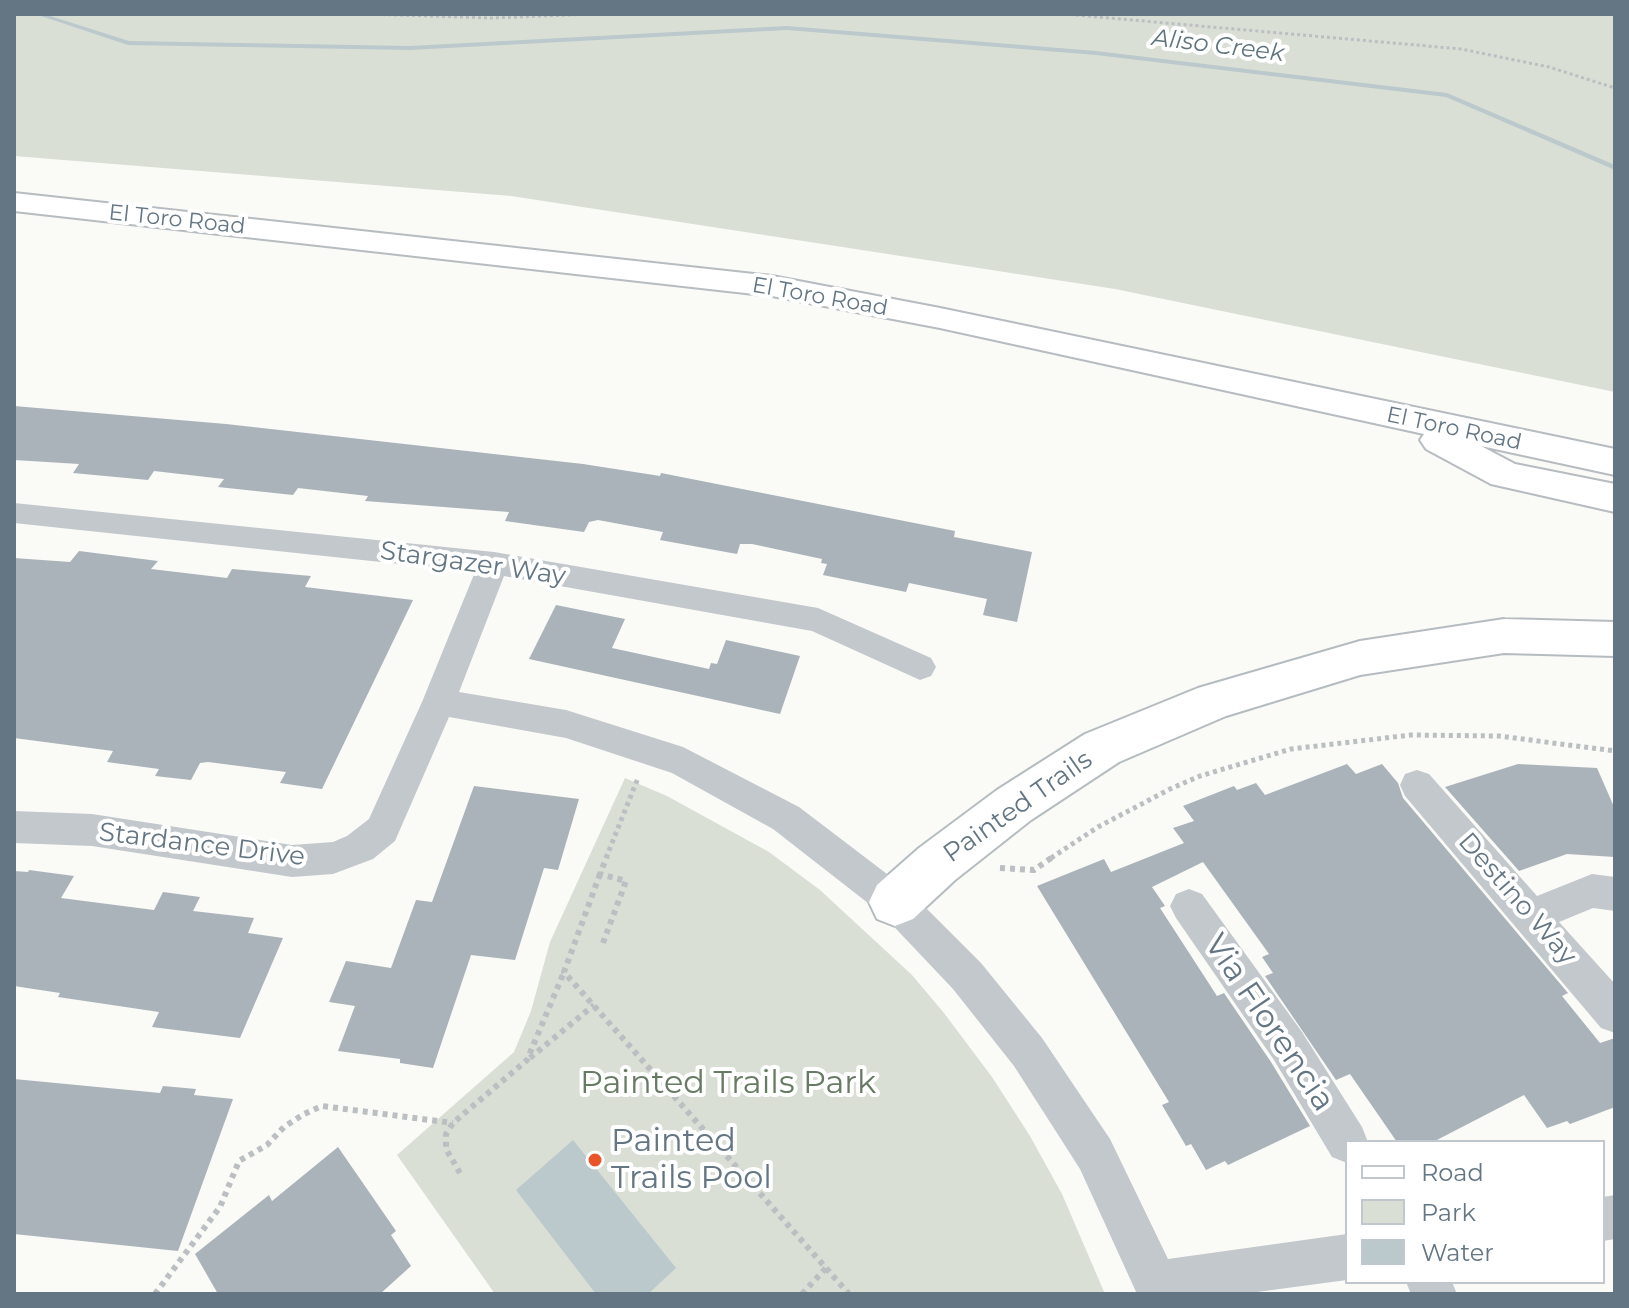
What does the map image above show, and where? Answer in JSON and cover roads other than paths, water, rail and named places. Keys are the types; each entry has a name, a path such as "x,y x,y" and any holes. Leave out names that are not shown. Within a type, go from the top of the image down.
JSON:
{"main road":[{"name":"El Toro Road","path":"14,202 772,286 940,318 1615,462"},
{"path":"1403,418 1458,452 1505,475 1615,498"},
{"name":"Painted Trails","path":"895,902 1014,805 1102,748 1214,701 1360,658 1504,636 1615,639"}],"street":[{"name":"Stargazer Way","path":"14,513 494,563 818,620 920,667"},
{"path":"494,563 439,702 566,724 683,762 786,818 895,902 967,976 1028,1052 1095,1154 1159,1288 1345,1257"},
{"name":"Stardance Drive","path":"14,827 92,830 292,861 333,858 360,848 382,830 439,702"},
{"name":"Destino Way","path":"1417,785 1615,1014"},
{"path":"1532,915 1592,891 1615,894"},
{"name":"Via Florencia","path":"1189,906 1288,1046 1346,1140"}],"water":[{"name":"Painted Trails Pool","path":"573,1140 676,1268 648,1294 596,1294 516,1190"}],"waterway":[{"name":"Aliso Creek","path":"38,14 128,43 410,48 787,28 1096,53 1447,95 1615,168"}],"place":[{"name":"Painted Trails Pool","path":"595,1160"}],"park label":[{"name":"Painted Trails Park","path":"728,1084"}]}
